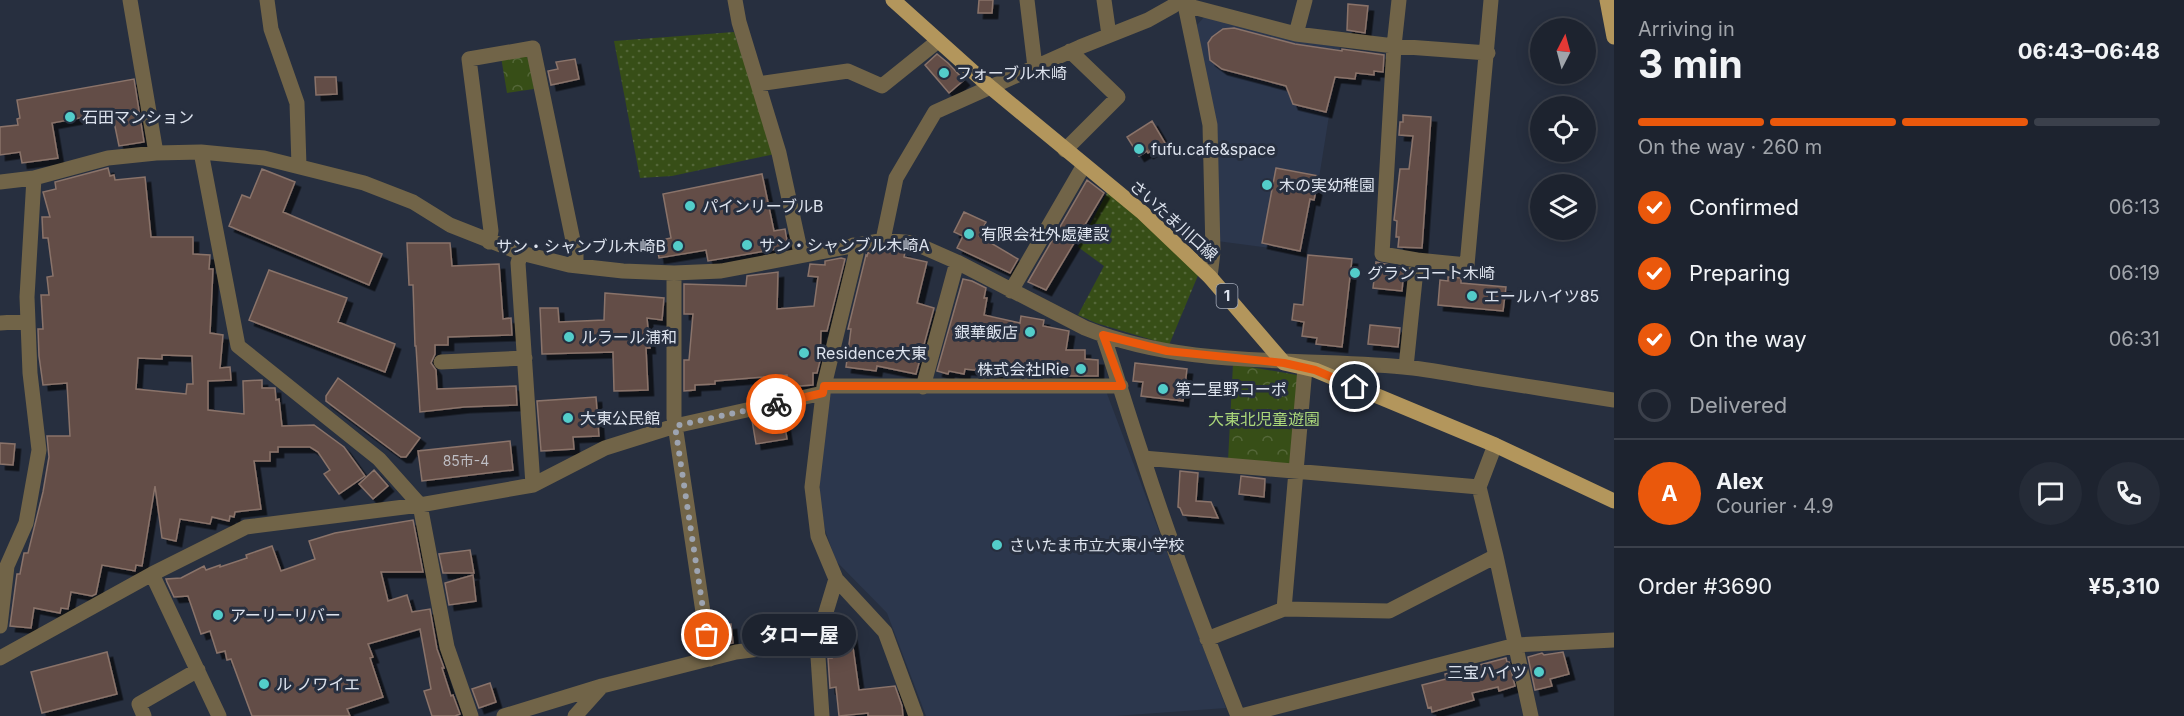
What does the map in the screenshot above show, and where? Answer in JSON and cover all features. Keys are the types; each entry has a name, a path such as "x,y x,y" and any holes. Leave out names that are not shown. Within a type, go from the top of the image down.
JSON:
{"main road":[{"path":"1607,0 1614,37"},
{"name":"さいたま川口線","path":"901,3 938,41 989,86 1143,213 1210,277 1284,363"},
{"path":"1284,363 1315,370 1495,445 1613,498"}],"street":[{"path":"130,0 156,153"},
{"path":"267,0 271,30 297,103 299,166"},
{"path":"735,0 739,22 779,153 801,254"},
{"path":"1027,0 1035,67"},
{"path":"1104,0 1109,36"},
{"path":"1296,34 1305,0"},
{"path":"1399,0 1394,46 1382,254 1467,265 1491,0"},
{"path":"1182,2 1210,125 1213,252 1210,277"},
{"path":"883,240 896,178 935,112 1070,51 1148,20 1182,2 1296,34 1394,46 1488,53"},
{"path":"758,84 848,70 882,86 938,41"},
{"path":"489,242 491,231 469,59 533,48 576,255 576,266"},
{"path":"1065,150 1118,98 1070,51"},
{"path":"201,152 238,345 379,459 420,505 447,647 471,716"},
{"path":"0,182 34,178 108,158 156,153 201,152 264,158 364,183 413,202 450,225 522,253 576,266 623,271 674,273 721,271 883,240 914,243 1103,335 1167,351 1284,363 1319,361 1406,367 1614,400"},
{"path":"1011,291 1084,165"},
{"path":"0,626 7,566 5,559 26,523 39,450 30,373 27,297 34,178"},
{"path":"853,245 856,254 824,390 812,487 818,536 836,579 885,632 916,716"},
{"path":"522,253 518,263 533,485"},
{"path":"1406,367 1416,260"},
{"path":"923,387 957,262"},
{"path":"674,273 672,311 675,426 710,659"},
{"path":"0,324 28,321"},
{"path":"1103,335 1122,386 1143,458 1207,639 1240,716 1516,645 1614,640"},
{"path":"441,362 525,358"},
{"path":"1284,609 1305,368"},
{"path":"0,658 152,574 246,527 420,505 533,485 605,448 675,426 824,390 1122,386"},
{"path":"1495,445 1479,487 1531,716"},
{"path":"1143,458 1479,487"},
{"path":"1207,639 1284,609 1389,610 1496,556"},
{"path":"152,574 219,716"},
{"path":"822,716 817,642 836,579"},
{"path":"504,716 602,686 736,652 817,642"},
{"path":"144,716 139,704 198,670"},
{"path":"574,716 602,686"}],"shaded area":[{"name":"木の実幼稚園","path":"1206,15 1340,47 1307,253 1217,241 1197,25"},
{"name":"さいたま市立大東小学校","path":"1106,391 1226,708 1115,716 926,716 887,613 836,561 825,530 820,500 820,463 831,393"}],"green space":[{"path":"734,32 775,154 672,176 640,178 614,41"},
{"path":"526,53 534,89 507,93 501,57"},
{"path":"1108,191 1199,273 1169,345 1096,323 1078,315 1104,266 1078,247"},
{"name":"大東北児童遊園","path":"1233,364 1301,377 1294,467 1228,461"}],"building":[{"path":"979,0 993,0 992,13 978,13"},
{"path":"1348,4 1368,6 1365,33 1347,30"},
{"path":"1234,28 1295,44 1384,55 1383,72 1374,71 1374,75 1356,73 1355,79 1335,77 1326,112 1293,104 1286,86 1222,69 1210,60 1208,43 1212,37 1223,29"},
{"name":"フォーブル木崎","path":"937,54 964,80 949,93 925,65"},
{"path":"575,59 579,79 551,85 548,71 558,69 556,62"},
{"path":"315,77 336,77 337,94 316,95"},
{"path":"134,79 144,142 119,146 112,112 52,123 58,158 22,163 20,152 0,155 0,127 18,125 17,119 20,118 17,100"},
{"path":"1403,115 1431,117 1422,248 1398,247 1399,237 1396,237 1397,221 1394,220 1400,169 1409,169 1413,136 1399,135"},
{"path":"1152,121 1165,143 1139,156 1127,137"},
{"path":"108,168 110,176 114,175 115,180 145,177 151,237 193,237 193,254 210,255 209,269 213,269 210,333 223,335 220,368 230,367 231,380 208,381 208,410 244,414 243,381 262,380 262,388 275,388 276,400 279,399 282,426 314,425 344,447 365,476 339,494 324,474 330,470 318,452 310,447 278,447 278,452 270,452 270,461 254,461 261,509 235,512 234,517 230,516 229,521 212,517 210,524 180,519 176,541 162,538 155,486 142,566 136,565 135,571 102,565 96,594 92,596 71,592 68,609 61,608 60,613 34,608 31,628 10,626 17,574 20,574 24,553 28,553 43,492 49,457 47,436 70,436 67,383 43,385 39,356 38,329 43,329 41,295 49,295 47,277 53,276 48,238 43,238 42,217 50,217 43,192 56,189 55,182","holes":["162,355 192,356 193,384 187,384 186,394 136,389 138,358 162,359"]},
{"path":"1276,168 1319,176 1314,200 1310,199 1300,251 1262,243"},
{"path":"262,169 295,182 283,212 382,254 369,285 229,226 242,195 250,198"},
{"path":"762,174 774,231 785,229 788,247 708,261 706,250 659,258 656,241 671,238 663,194"},
{"path":"1087,180 1104,193 1046,290 1028,282"},
{"path":"964,212 986,222 979,236 1018,259 1010,273 957,248 963,236 954,232"},
{"path":"407,243 450,243 452,266 499,264 503,319 511,318 512,335 448,337 448,345 435,345 435,354 431,363 436,370 437,389 516,386 517,405 464,407 420,412 413,285 409,285"},
{"path":"883,250 905,252 904,257 927,262 917,303 934,308 916,374 877,366 876,371 846,367 851,329 848,329 866,255"},
{"path":"1308,255 1352,259 1342,347 1316,344 1317,338 1302,336 1304,322 1292,320 1294,304 1303,305"},
{"path":"845,259 827,331 821,331 820,361 817,373 813,373 813,385 787,387 787,375 715,381 715,384 695,385 695,390 684,391 684,360 689,360 693,314 684,314 684,284 746,286 747,276 778,272 777,309 814,306 818,277 808,276 810,264 825,265 825,261"},
{"path":"1376,262 1404,268 1402,291 1373,288"},
{"path":"269,270 347,298 338,322 395,344 385,372 249,320"},
{"name":"エールハイツ85","path":"1448,277 1461,278 1461,283 1506,287 1503,311 1438,305 1440,280 1448,281"},
{"path":"963,279 986,288 984,315 1020,323 1021,316 1044,320 1043,326 1069,331 1066,350 1085,350 1085,359 1098,360 1098,376 1064,376 1064,373 1039,371 1039,365 1005,363 1004,376 965,369 964,374 937,371"},
{"path":"605,293 664,298 662,320 647,318 650,348 646,348 648,390 614,391 613,352 542,354 540,308 558,308 559,322 604,320"},
{"path":"1370,325 1400,328 1398,347 1368,344"},
{"name":"第二星野コーポ","path":"1135,363 1187,369 1183,401 1141,396 1143,382 1133,381"},
{"path":"338,378 420,438 406,457 401,457 326,401 326,396"},
{"name":"大東公民館","path":"596,397 599,436 573,437 574,449 541,451 537,401"},
{"path":"783,415 787,439 756,444 752,420"},
{"path":"510,441 513,470 422,481 418,451"},
{"path":"0,443 15,444 13,465 0,464"},
{"path":"374,470 388,486 373,499 359,484"},
{"path":"1180,471 1198,473 1196,501 1211,502 1218,518 1183,515 1178,507"},
{"path":"1241,476 1265,479 1264,497 1239,494"},
{"path":"413,520 423,572 381,572 388,601 407,595 412,612 430,609 437,649 444,668 442,668 451,696 453,695 460,714 455,716 432,716 424,691 431,689 420,629 368,644 373,657 370,658 383,697 347,709 350,716 252,716 231,659 227,660 225,651 217,653 210,631 201,634 188,596 174,597 166,579 181,578 204,566 206,570 220,565 220,567 272,546 281,571 315,559 309,541 335,533"},
{"path":"470,550 474,573 443,573 439,554"},
{"path":"473,575 476,601 449,605 445,583"},
{"path":"731,624 733,643 718,646 716,626"},
{"path":"850,626 859,690 895,686 903,716 868,716 868,713 839,716 836,687 830,688 828,658 832,658 829,636 831,629"},
{"path":"107,652 117,694 42,713 31,672"},
{"path":"1563,652 1569,674 1550,679 1552,686 1535,690 1528,657 1542,653 1544,655"},
{"path":"1506,658 1515,686 1499,691 1498,687 1472,693 1474,700 1432,712 1431,707 1428,708 1422,685 1446,679 1445,674"},
{"path":"490,683 496,702 479,708 472,689"}],"way so far":[{"path":"707,635 675,426 776,404"}],"place":[{"name":"フォーブル木崎","path":"944,73"},
{"name":"石田マンション","path":"70,117"},
{"name":"fufu.cafe&space","path":"1139,149"},
{"name":"木の実幼稚園","path":"1267,185"},
{"name":"パインリーブルB","path":"690,206"},
{"name":"有限会社外處建設","path":"969,234"},
{"name":"サン・シャンブル木崎A","path":"747,245"},
{"name":"サン・シャンブル木崎B","path":"678,246"},
{"name":"グランコート木崎","path":"1355,273"},
{"name":"エールハイツ85","path":"1472,296"},
{"name":"銀華飯店","path":"1030,332"},
{"name":"ルラール浦和","path":"569,337"},
{"name":"Residence大東","path":"804,353"},
{"name":"株式会社IRie","path":"1081,369"},
{"name":"第二星野コーポ","path":"1163,389"},
{"name":"大東公民館","path":"568,418"},
{"name":"さいたま市立大東小学校","path":"997,545"},
{"name":"アーリーリバー","path":"218,615"},
{"name":"タロー屋","path":"707,635"},
{"name":"三宝ハイツ","path":"1539,672"},
{"name":"ル ノワイエ","path":"264,684"}],"route":[{"path":"776,404 823,393 824,386 1122,386 1103,335 1167,351 1284,363 1315,370 1355,387"}]}
